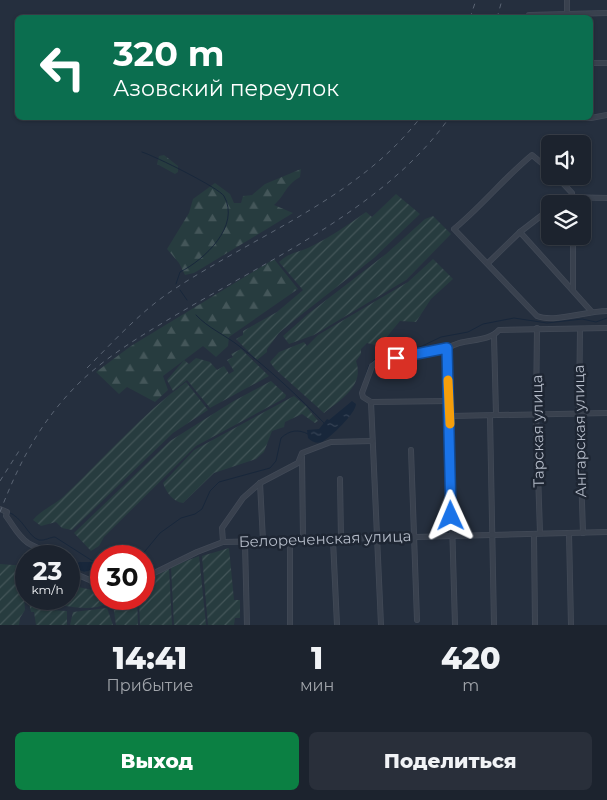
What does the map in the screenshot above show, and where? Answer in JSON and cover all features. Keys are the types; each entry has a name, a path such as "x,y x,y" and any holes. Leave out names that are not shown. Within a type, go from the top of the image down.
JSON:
{"street":[{"path":"567,0 567,14"},
{"path":"529,15 607,13"},
{"path":"593,64 607,63"},
{"path":"593,118 607,115"},
{"path":"541,162 532,155 514,170 481,206 454,229 480,258 488,262 537,316 546,320 591,311 607,311"},
{"path":"564,185 572,195"},
{"path":"591,198 607,198"},
{"path":"488,262 520,232 541,216"},
{"path":"520,232 591,311"},
{"path":"573,245 573,290"},
{"name":"Тарская улица","path":"537,328 536,413 540,533"},
{"path":"494,625 494,336 499,330 607,328"},
{"name":"Ангарская улица","path":"580,329 579,412 583,533"},
{"path":"449,401 372,402 363,397 362,392 375,363 494,336"},
{"path":"447,348 455,625"},
{"path":"372,402 372,440 375,451 381,625"},
{"path":"450,416 579,412 607,413"},
{"path":"155,573 197,552 223,542 222,528 243,498 260,483 298,463 302,453 331,442 372,440"},
{"path":"411,450 417,620"},
{"path":"302,453 303,539"},
{"path":"340,478 341,539"},
{"path":"260,483 262,541"},
{"path":"0,509 7,512 6,516 22,538 30,545"},
{"name":"Белореченская улица","path":"223,542 607,532"},
{"path":"570,533 571,625"},
{"path":"534,534 535,625"},
{"path":"290,540 290,625"},
{"path":"333,540 337,625"},
{"path":"245,542 247,625"}],"green space":[{"path":"164,155 178,166 178,172 175,174 157,164 159,156"},
{"path":"301,169 300,177 288,187 274,205 293,213 194,273 185,275 179,263 167,249 189,213 193,199 215,183 230,194 234,203 241,203 243,196 252,195 265,184"},
{"path":"396,194 420,214 374,258 279,333 267,349 267,352 257,360 236,339 243,335 243,331 277,312 303,290 279,262 290,254 325,239 366,212 372,217"},
{"path":"433,216 451,234 406,280 314,335 289,344 283,336 308,314 386,254 425,219"},
{"path":"274,259 298,289 229,337 228,346 216,357 203,346 163,376 168,390 155,402 127,387 119,394 96,372 131,346"},
{"path":"433,259 453,279 431,299 416,322 400,321 379,346 367,343 361,349 361,354 356,361 358,370 354,385 344,397 324,413 275,369 270,362 279,352 304,342 307,346 318,335 408,282"},
{"path":"241,349 269,376 210,408 187,380 173,391 167,380 184,360 189,364 196,358 210,362 217,370 224,366 229,374 234,371 227,360 233,357 231,354"},
{"path":"271,381 286,395 285,398 196,446 104,537 100,545 90,545 90,550 74,533 170,441 232,402"},
{"path":"186,382 208,410 173,433 72,530 62,528 56,522 41,526 33,520 41,512 62,498 139,422"},
{"path":"294,396 306,406 318,421 315,423 302,414 285,422 284,427 272,431 264,452 256,459 214,473 183,503 173,499 168,493 163,483 194,450"},
{"path":"229,548 234,600 240,600 240,618 235,618 234,625 208,625 202,556"},
{"path":"199,556 206,625 174,625 171,567"},
{"path":"0,564 15,565 15,610 25,610 20,618 19,625 0,625"},
{"path":"169,569 172,625 140,625 139,610 155,610 155,576"},
{"path":"80,587 90,590 90,608 80,608"},
{"path":"31,610 67,611 67,625 36,625 34,612 31,612"},
{"path":"108,610 113,625 70,625 73,612"},
{"path":"114,610 137,610 138,625 116,625"}],"water":[{"path":"352,401 356,404 352,413 331,435 320,443 311,441 308,438 307,430 319,429 327,419 329,420"},
{"path":"80,562 90,562 90,570 85,572 80,570"}],"waterway":[{"path":"142,152 211,186 224,196 228,207 228,219 217,241 209,251 180,272 176,284"},
{"path":"180,290 187,300"},
{"path":"196,315 261,364 324,423"},
{"path":"364,381 369,365 382,352 420,347 441,337 468,332 483,324 514,318 547,323 582,319 596,322 607,318"},
{"path":"150,545 160,533 181,518 195,514 202,509 210,491 219,482 270,468 276,461 281,438 288,433 301,431 308,434"},
{"path":"8,512 18,518 35,538 41,540 55,537 90,559"}],"railway":[{"path":"471,15 476,0"},
{"path":"498,15 502,0"},
{"path":"87,368 128,327 161,298 336,193 367,171 395,146 418,120"},
{"path":"0,512 31,445 63,400 88,375 139,337 326,228 361,204 394,178 424,149 447,120"},
{"path":"0,481 19,451"}],"slow traffic":[{"path":"448,380 450,424"}],"route":[{"path":"396,358 447,348 451,516"}]}
